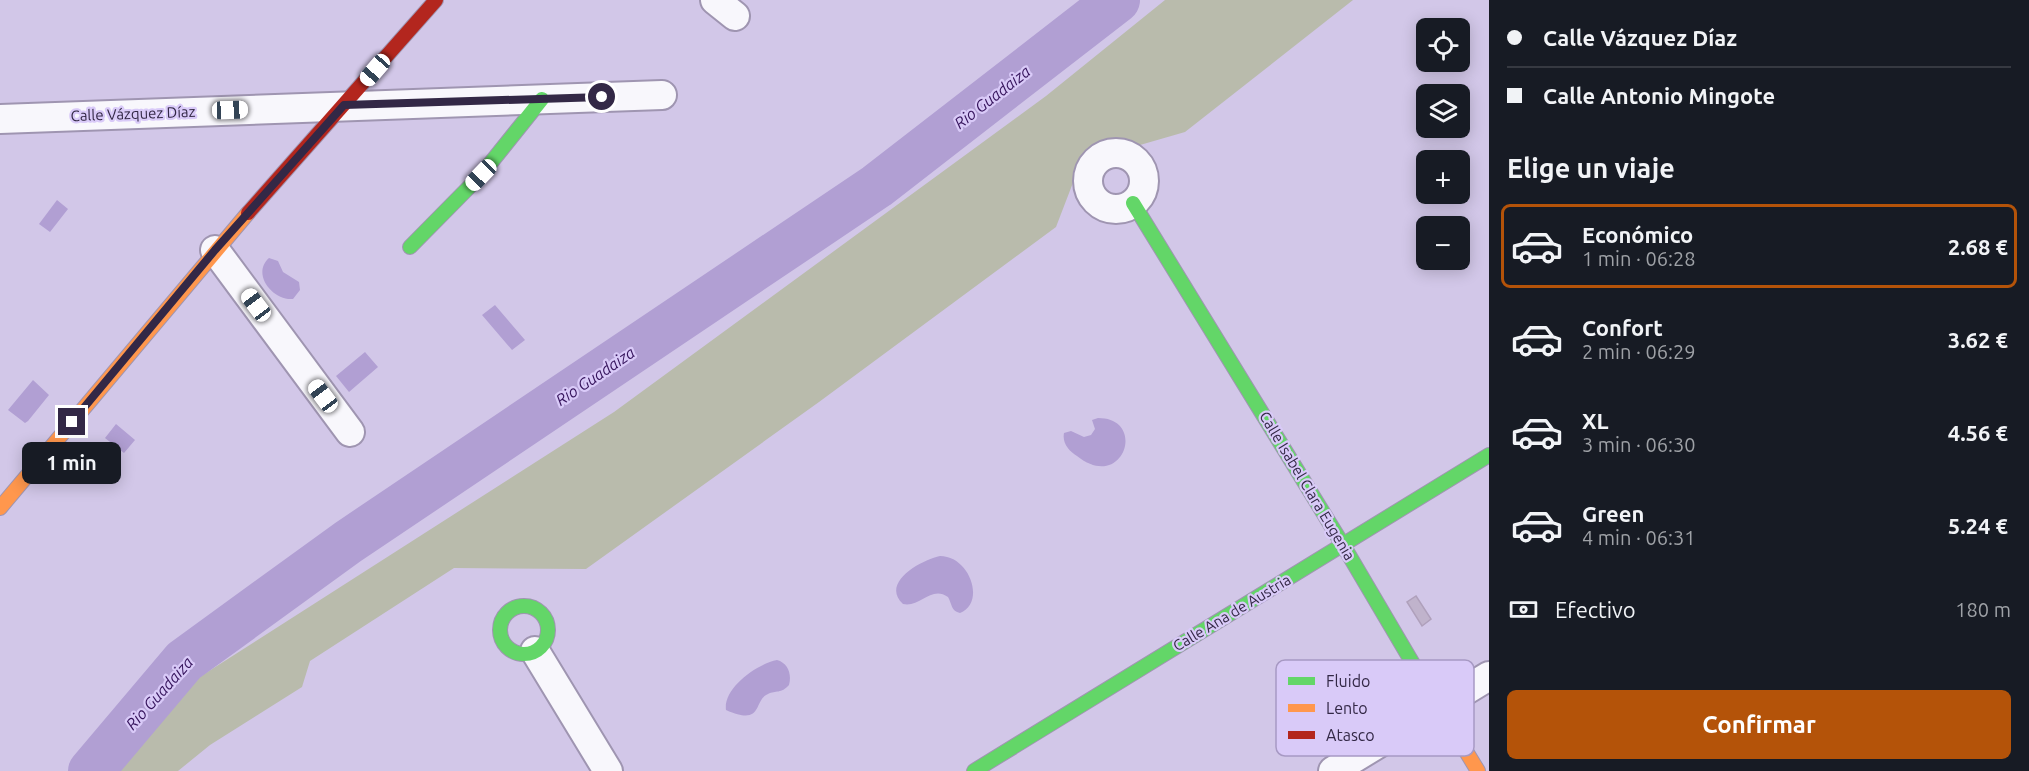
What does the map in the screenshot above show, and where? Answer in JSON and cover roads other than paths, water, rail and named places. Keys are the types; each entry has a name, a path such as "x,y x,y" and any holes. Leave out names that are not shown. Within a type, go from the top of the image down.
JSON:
{"street":[{"path":"0,508 215,250 436,0"},
{"name":"Calle Vázquez Díaz","path":"0,119 662,94"},
{"path":"410,247 481,175 542,99"},
{"name":"Calle Isabel Clara Eugenia","path":"1133,203 1343,545 1410,660"},
{"path":"215,250 350,432"},
{"name":"Calle Ana de Austria","path":"974,771 1489,454"},
{"path":"536,651 608,771"},
{"path":"1474,685 1489,676"},
{"path":"1333,771 1357,756"},
{"name":"Calle Isabel Clara Eugenia","path":"1468,756 1478,771"}],"waterway":[{"name":"Rio Guadaiza","path":"91,771 184,661 348,542 877,186 1117,0"}]}
